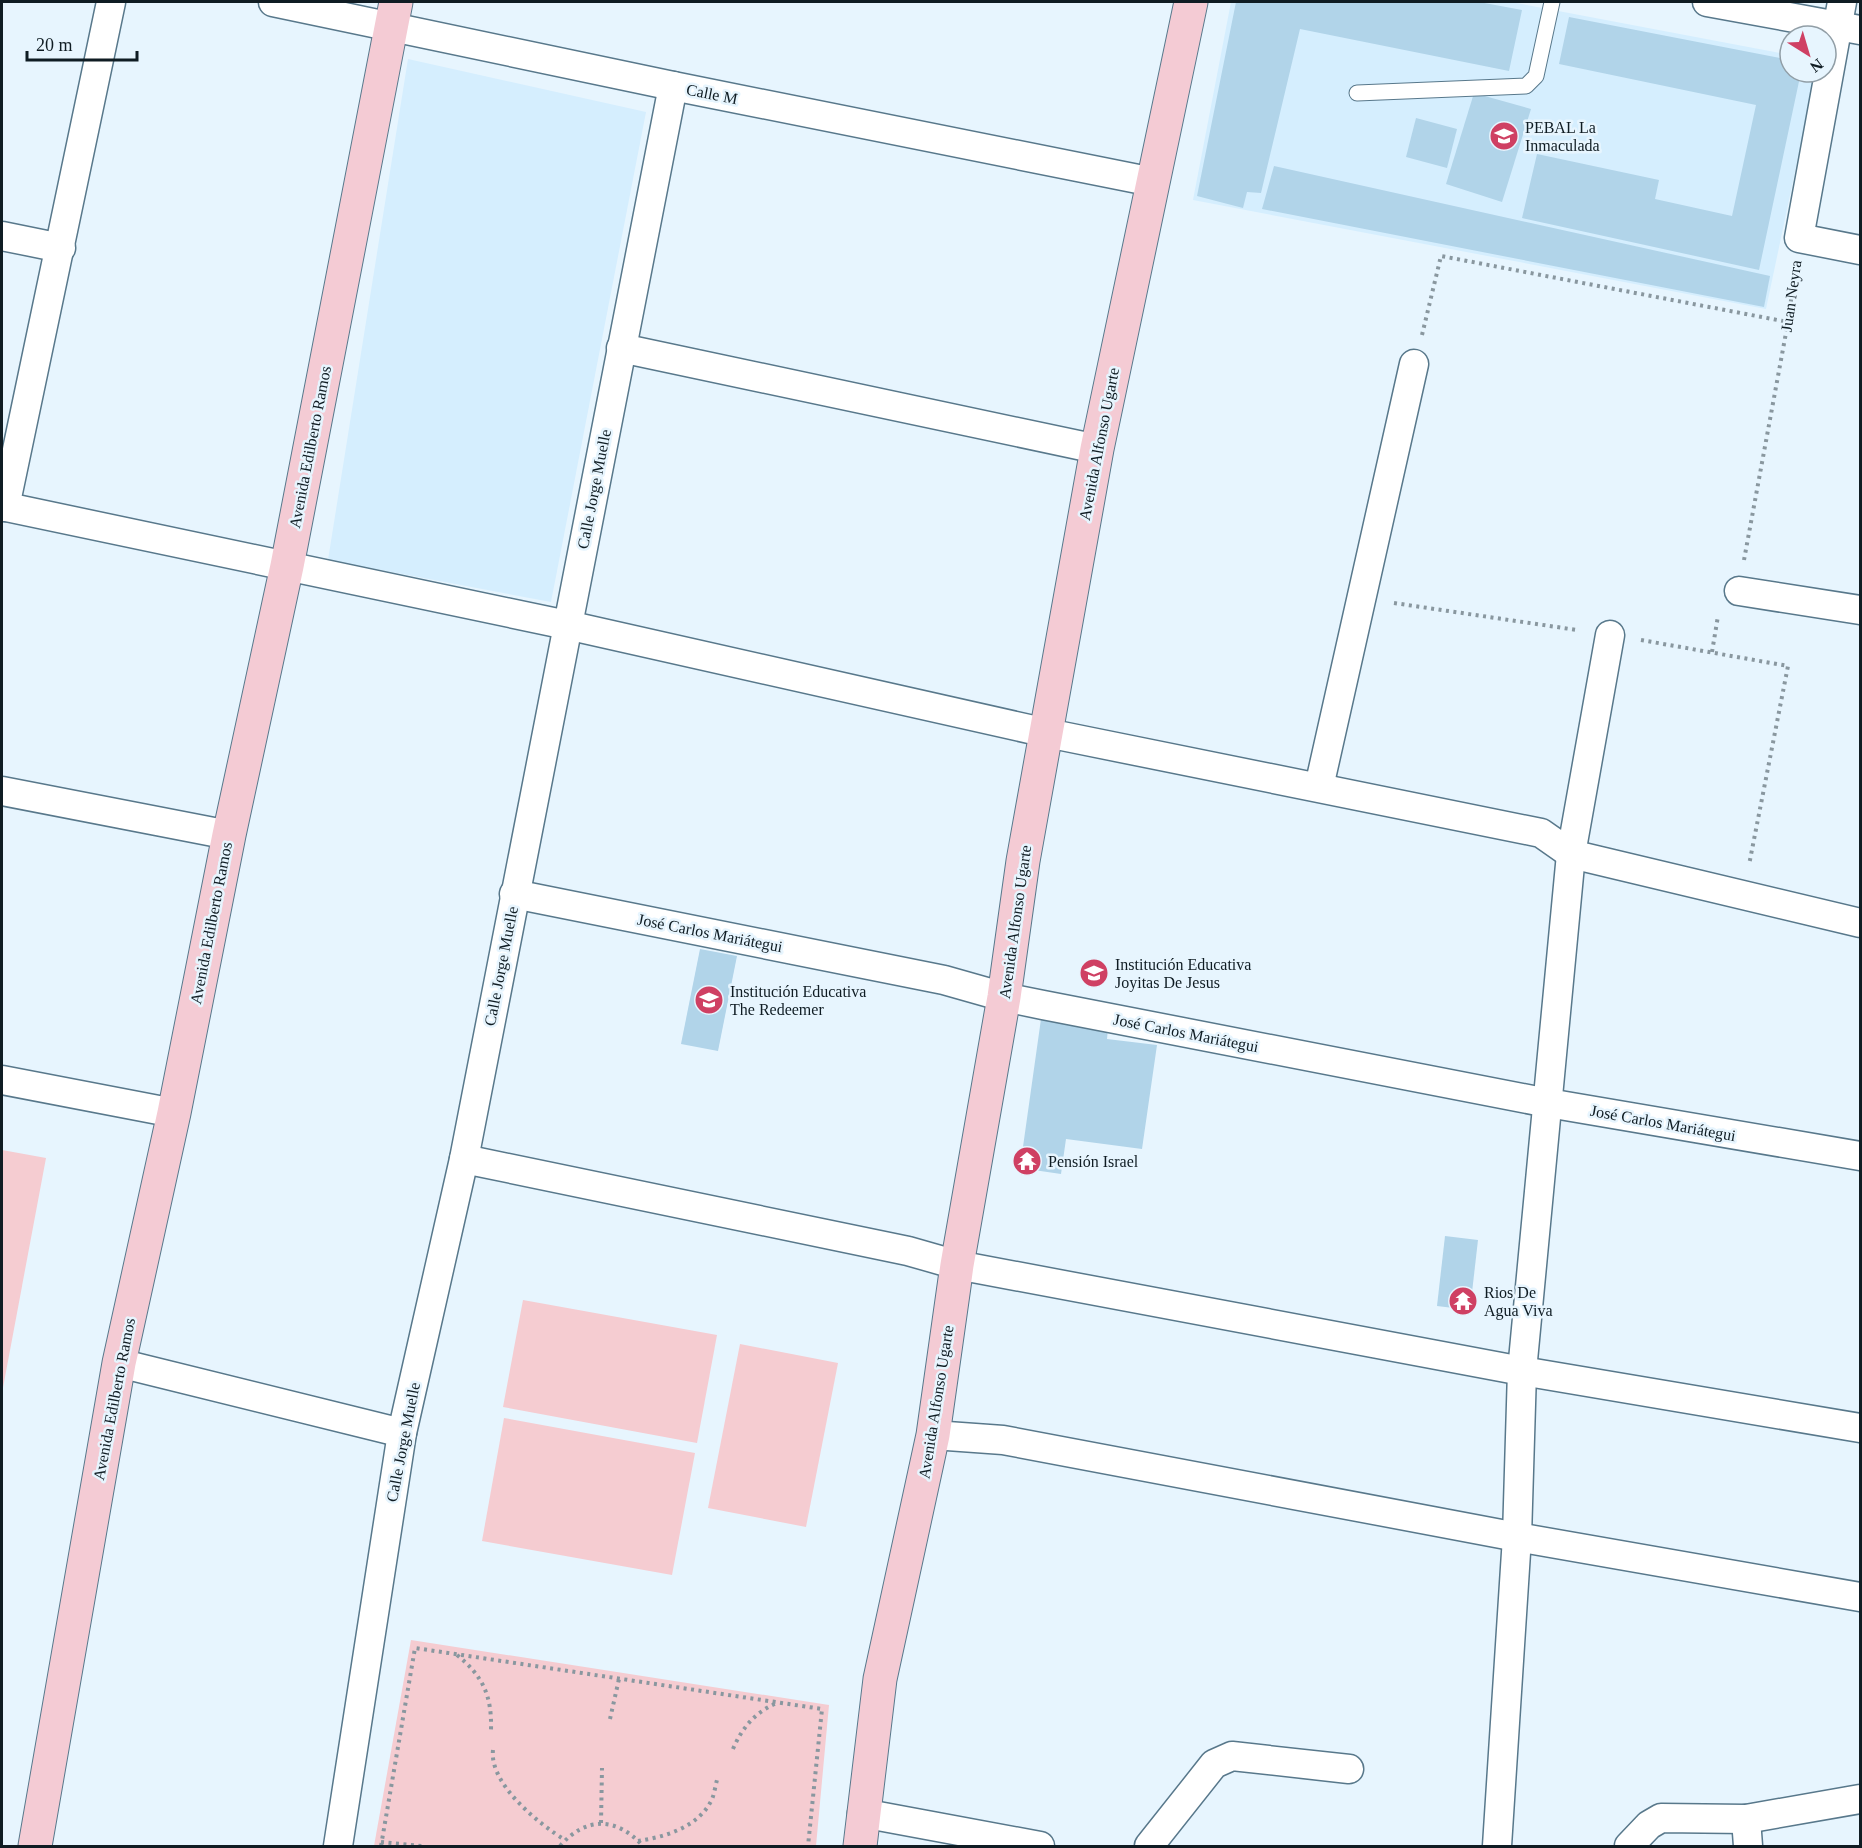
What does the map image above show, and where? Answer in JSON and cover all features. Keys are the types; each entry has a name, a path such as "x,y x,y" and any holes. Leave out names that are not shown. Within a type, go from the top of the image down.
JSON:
{"street":[{"path":"111,2 61,248 3,506 567,625 1047,733 1541,833 1571,854 1860,923"},
{"name":"Calle M","path":"273,2 393,14 673,86 1153,182"},
{"name":"Avenida Alfonso Ugarte","path":"860,1846 862,1813 880,1679 933,1435 957,1265 1005,998 1023,861 1097,449 1191,2"},
{"path":"1707,2 1847,19"},
{"name":"Avenida Edilberto Ramos","path":"35,1846 118,1364 174,1113 229,835 287,566 393,14"},
{"name":"Juan Neyra","path":"1799,238 1847,19"},
{"name":"Calle Jorge Muelle","path":"338,1846 402,1433 464,1159 673,86"},
{"path":"2,236 61,248"},
{"path":"1799,238 1860,250"},
{"path":"621,348 1097,449"},
{"path":"1319,787 1414,364"},
{"path":"1739,591 1860,610"},
{"path":"1497,1846 1517,1537 1522,1371 1571,854 1610,635"},
{"path":"2,791 229,835"},
{"name":"José Carlos Mariátegui","path":"514,894 944,980 1005,998 1548,1103 1860,1156"},
{"path":"2,1080 174,1113"},
{"path":"464,1159 908,1251 957,1265 1522,1371 1860,1428"},
{"path":"118,1364 402,1433"},
{"path":"933,1435 1003,1440 1517,1537 1860,1598"},
{"path":"1149,1846 1214,1764 1232,1756 1350,1769"},
{"path":"1629,1846 1649,1826 1661,1818 1747,1833 1860,1799"},
{"path":"862,1813 1040,1846"}],"lane":[{"path":"1358,93 1526,86 1536,76 1552,2"}],"path":[{"name":"Juan Neyra","path":"1739,591 1788,322 1799,238"},
{"path":"1414,364 1441,256 1788,322"},
{"path":"1743,895 1788,666"},
{"path":"422,1846 381,1844 415,1648 822,1709 808,1846"},
{"path":"457,1655 474,1669 485,1689 491,1717 491,1730"},
{"path":"610,1719 618,1679"},
{"path":"733,1749 738,1736 750,1721 761,1710 777,1702"},
{"path":"493,1750 494,1766 501,1780 542,1824 566,1840"},
{"path":"601,1823 602,1768"},
{"path":"638,1841 684,1828 710,1803 717,1780"},
{"path":"560,1846 584,1826 601,1823 618,1826 633,1835 643,1846"}],"shaded area":[{"name":"PEBAL La Inmaculada","path":"1231,2 1511,2 1778,53 1778,84 1813,84 1766,309 1193,200"},
{"path":"408,59 646,112 551,602 328,560"},
{"path":"2,1150 46,1158 2,1393"},
{"path":"523,1300 717,1335 697,1443 503,1407"},
{"path":"740,1344 838,1363 806,1527 708,1508"},
{"path":"504,1418 695,1453 672,1575 482,1541"},
{"path":"411,1640 829,1705 816,1846 374,1846"}],"building":[{"path":"1236,2 1479,2 1522,10 1509,71 1300,29 1261,193 1247,192 1243,208 1197,196"},
{"path":"1569,17 1778,58 1778,84 1798,84 1759,270 1522,218 1537,154 1659,180 1655,199 1732,216 1756,105 1559,64"},
{"path":"1474,93 1531,109 1502,202 1446,184"},
{"path":"1416,118 1457,129 1447,168 1406,157"},
{"path":"1274,166 1770,276 1764,307 1262,209"},
{"name":"Institución Educativa The Redeemer","path":"700,949 737,956 718,1051 681,1044"},
{"path":"1041,1019 1108,1028 1107,1039 1157,1045 1142,1149 1066,1139 1061,1174 1020,1168"},
{"path":"1445,1236 1478,1240 1470,1310 1437,1306"}],"place":[{"name":"PEBAL La Inmaculada","path":"1504,136"},
{"name":"Institución Educativa Joyitas De Jesus","path":"1094,973"},
{"name":"Institución Educativa The Redeemer","path":"709,1000"},
{"name":"Pensión Israel","path":"1027,1161"},
{"name":"Rios De Agua Viva","path":"1463,1301"}]}
